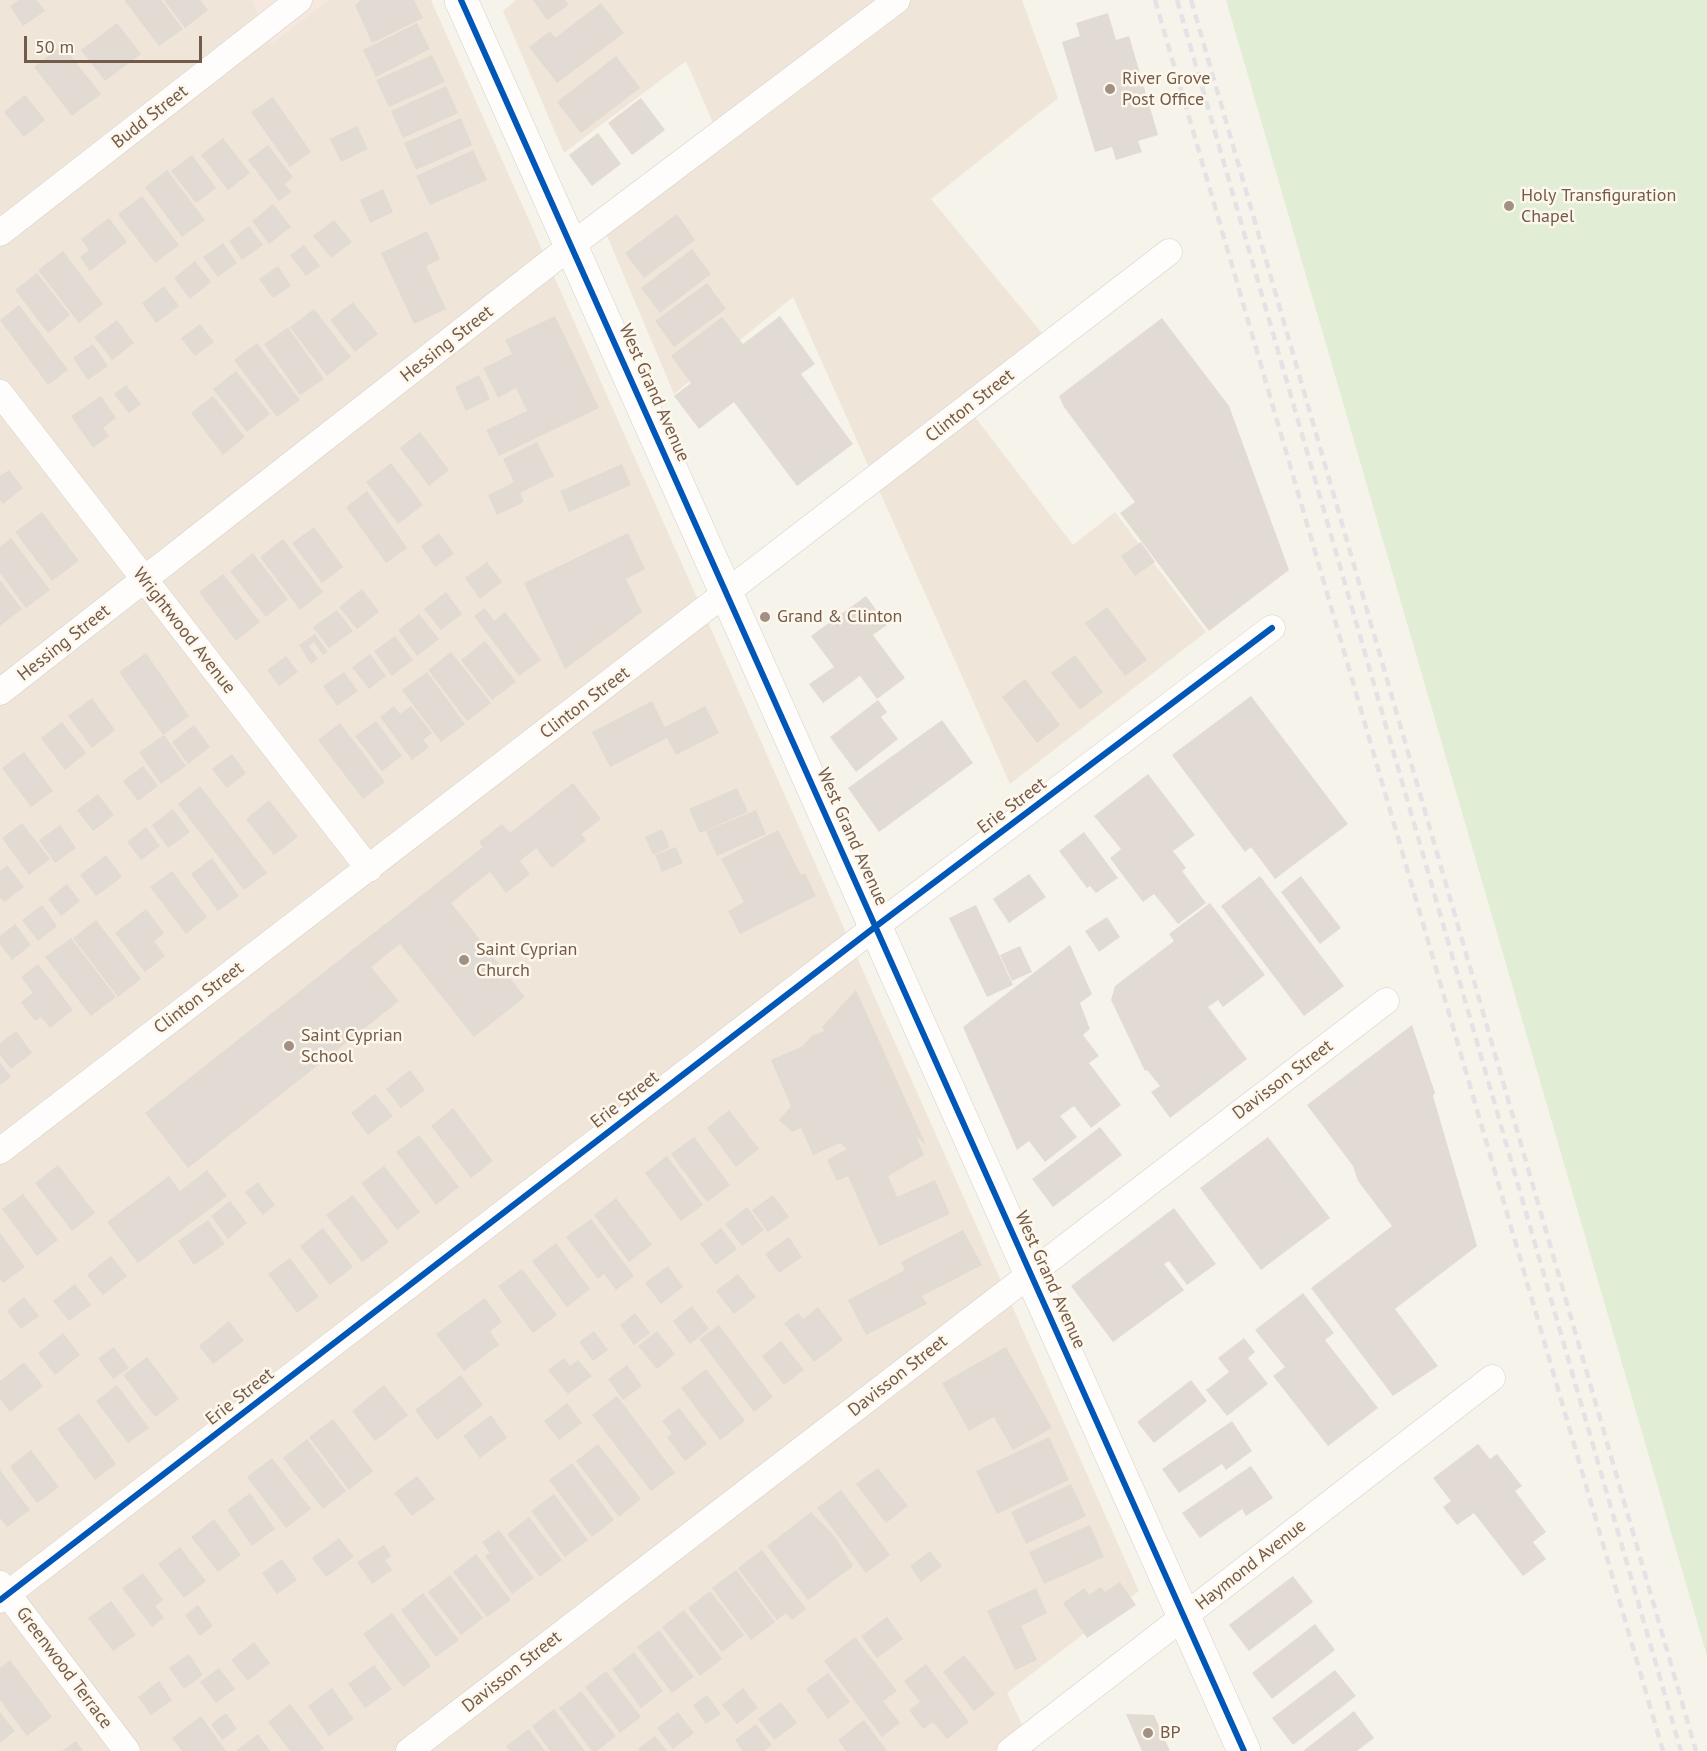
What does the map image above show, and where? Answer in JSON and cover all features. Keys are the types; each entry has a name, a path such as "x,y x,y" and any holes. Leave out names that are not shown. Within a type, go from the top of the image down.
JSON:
{"main road":[{"name":"West Grand Avenue","path":"462,0 1244,1751"}],"street":[{"name":"Budd Street","path":"0,234 299,0"},
{"name":"Hessing Street","path":"0,692 572,245 897,0"},
{"name":"Clinton Street","path":"0,1151 728,594 1169,252"},
{"name":"Wrightwood Avenue","path":"0,393 369,869"},
{"name":"Erie Street","path":"3,1593 875,927 1272,628"},
{"name":"Davisson Street","path":"409,1751 1386,1001"},
{"name":"Haymond Avenue","path":"1010,1751 1492,1378"},
{"name":"Greenwood Terrace","path":"3,1593 127,1751"}],"shaded area":[{"path":"0,0 252,0 272,43 328,0 431,0 1139,1591 1007,1693 1035,1751 0,1751"},
{"path":"252,0 328,0 272,43"},
{"path":"516,0 1022,0 1058,98 931,199 1046,338 962,400 1073,545 1115,512 1206,632 1010,784 793,297 674,394 605,231 721,141 686,61 564,153 503,11"}],"green space":[{"path":"1226,0 1707,0 1707,1656"}],"building":[{"path":"19,0 37,0 45,11 23,26 10,6"},
{"path":"124,0 161,0 183,29 159,46"},
{"path":"164,0 200,0 208,10 185,28"},
{"path":"361,0 414,0 423,18 372,43 355,5"},
{"path":"533,0 565,0 569,5 547,20"},
{"path":"601,3 624,33 557,83 529,47 550,31 555,38"},
{"name":"River Grove Post Office","path":"1108,13 1116,40 1129,36 1158,135 1138,141 1142,152 1116,160 1112,147 1095,152 1062,42 1080,36 1076,23"},
{"path":"117,23 141,54 105,81 81,50"},
{"path":"417,23 430,49 376,77 363,50"},
{"path":"62,45 101,94 72,116 34,67"},
{"path":"432,55 445,82 389,107 376,80"},
{"path":"616,56 640,88 581,133 557,102"},
{"path":"446,86 458,113 403,138 391,111"},
{"path":"25,95 45,120 24,137 4,112"},
{"path":"273,97 311,152 290,167 251,112"},
{"path":"641,98 665,130 632,155 608,123"},
{"path":"461,118 472,145 416,170 404,143"},
{"path":"357,126 368,149 341,162 330,139"},
{"path":"598,133 621,164 592,186 569,155"},
{"path":"223,138 250,173 228,190 201,155"},
{"path":"268,145 293,177 285,184 291,192 279,201 248,160"},
{"path":"473,150 487,180 430,205 416,176"},
{"path":"192,155 216,188 196,203 171,171"},
{"path":"167,170 205,220 182,237 145,187"},
{"path":"383,189 393,212 370,223 360,200"},
{"path":"142,196 179,245 155,263 118,214"},
{"path":"273,204 291,227 269,244 252,221"},
{"path":"677,214 695,240 644,278 625,253"},
{"path":"109,218 127,242 90,271 80,257 89,250 81,239"},
{"path":"334,220 352,242 331,258 313,236"},
{"path":"249,226 263,245 242,260 229,241"},
{"path":"427,231 440,259 426,266 446,309 414,324 381,253"},
{"path":"223,243 237,263 218,277 203,257"},
{"path":"304,245 320,266 306,276 290,255"},
{"path":"692,249 711,274 660,313 641,288"},
{"path":"63,251 103,304 79,323 38,270"},
{"path":"195,261 211,282 190,299 174,278"},
{"path":"278,266 291,286 273,298 259,279"},
{"path":"37,273 70,315 48,333 15,290"},
{"path":"707,283 726,309 674,347 655,321"},
{"path":"164,286 179,306 156,323 142,303"},
{"path":"353,302 378,334 355,352 330,320"},
{"path":"19,305 68,370 48,385 0,320"},
{"path":"314,309 351,357 327,376 290,327"},
{"path":"555,316 599,408 499,456 486,430 527,411 516,388 498,398 483,368 512,354 505,340"},
{"path":"780,316 815,364 801,374 853,444 797,486 734,402 699,429 674,396 691,383 671,356 722,317 743,344"},
{"path":"1162,318 1229,406 1289,570 1209,631 1120,513 1135,502 1064,407 1059,396"},
{"path":"117,320 134,343 112,360 94,337"},
{"path":"200,324 214,342 195,356 181,338"},
{"path":"288,327 324,379 300,395 264,344"},
{"path":"257,343 300,400 277,417 234,360"},
{"path":"93,344 108,366 88,380 73,358"},
{"path":"236,371 270,414 247,432 213,389"},
{"path":"479,375 490,399 466,411 455,387"},
{"path":"126,385 141,404 129,413 114,394"},
{"path":"101,396 116,418 103,428 109,436 93,448 71,416"},
{"path":"213,396 245,437 223,455 191,413"},
{"path":"420,432 449,470 429,486 400,448"},
{"path":"537,442 554,476 520,493 524,502 497,515 488,495 514,482 503,459"},
{"path":"391,463 423,505 398,524 366,482"},
{"path":"622,464 631,485 569,512 560,491"},
{"path":"9,470 23,488 3,504 0,500 0,476"},
{"path":"367,491 407,548 386,563 346,507"},
{"path":"42,512 79,561 52,581 15,532"},
{"path":"314,527 343,567 322,583 292,543"},
{"path":"439,533 454,554 435,567 421,546"},
{"path":"628,533 645,569 626,579 642,612 565,669 524,583"},
{"path":"11,538 50,590 26,608 0,573 0,547"},
{"path":"283,539 323,592 300,610 260,557"},
{"path":"1141,542 1155,562 1135,576 1121,556"},
{"path":"253,553 288,599 266,617 230,571"},
{"path":"487,562 502,582 480,599 465,578"},
{"path":"223,574 260,622 236,641 199,592"},
{"path":"0,580 22,609 0,626"},
{"path":"362,589 379,612 357,629 339,607"},
{"path":"446,592 462,614 441,630 424,609"},
{"path":"866,596 887,625 873,635 905,678 877,699 860,676 823,703 809,684 834,667 811,636"},
{"path":"1107,607 1147,660 1125,676 1085,623"},
{"path":"485,608 494,621 505,612 541,660 519,676 474,616"},
{"path":"337,610 353,631 329,648 313,627"},
{"path":"419,614 439,639 417,656 398,630"},
{"path":"315,634 328,652 323,655 314,642 309,646 318,659 311,664 299,645"},
{"path":"395,636 413,660 392,676 374,651"},
{"path":"485,641 516,682 492,700 461,660"},
{"path":"451,652 491,703 467,721 428,670"},
{"path":"146,653 189,716 163,735 119,672"},
{"path":"370,654 386,676 369,689 352,667"},
{"path":"1075,655 1103,692 1080,710 1051,673"},
{"path":"286,656 298,672 279,686 267,670"},
{"path":"344,672 358,691 337,706 323,686"},
{"path":"427,672 465,724 441,742 402,690"},
{"path":"1025,679 1060,725 1037,743 1002,697"},
{"path":"1251,696 1348,824 1275,879 1251,847 1245,852 1172,755"},
{"path":"92,698 115,730 92,748 68,716"},
{"path":"878,700 887,712 881,717 898,739 856,772 830,737"},
{"path":"652,701 665,727 705,706 719,733 676,755 667,738 610,767 592,732"},
{"path":"394,706 400,714 411,706 432,733 423,740 429,747 412,760 380,717"},
{"path":"942,720 973,763 879,832 848,788"},
{"path":"376,721 402,756 382,771 355,736"},
{"path":"62,722 86,753 65,770 41,738"},
{"path":"340,723 385,782 363,799 318,740"},
{"path":"194,725 210,747 188,764 172,742"},
{"path":"164,735 186,766 161,784 139,752"},
{"path":"24,752 53,791 31,807 2,768"},
{"path":"232,754 246,773 227,788 212,769"},
{"path":"143,766 158,786 138,801 123,781"},
{"path":"1148,774 1195,835 1173,851 1186,868 1182,871 1206,903 1178,924 1154,894 1143,902 1110,858 1121,849 1094,816"},
{"path":"573,783 601,819 581,834 586,840 552,868 536,848 520,861 530,874 506,893 490,872 451,903 525,997 474,1037 400,944 371,967 399,1001 188,1168 145,1113 483,847 479,842 502,824 510,833"},
{"path":"200,786 267,873 244,890 178,804"},
{"path":"737,788 748,812 700,833 689,809"},
{"path":"98,794 114,815 93,831 77,810"},
{"path":"269,800 298,837 274,855 246,819"},
{"path":"173,809 190,832 168,848 152,825"},
{"path":"756,810 766,834 717,856 706,831"},
{"path":"22,823 50,859 29,875 2,838"},
{"path":"60,825 76,848 55,863 39,840"},
{"path":"146,827 160,846 141,860 127,842"},
{"path":"662,829 670,847 653,855 645,837"},
{"path":"778,830 801,875 805,873 816,896 740,934 728,911 744,902 721,859"},
{"path":"1084,832 1118,878 1096,893 1090,886 1087,888 1059,851"},
{"path":"676,847 683,863 662,872 655,855"},
{"path":"106,855 122,877 96,896 80,875"},
{"path":"212,858 239,896 218,911 191,874"},
{"path":"7,865 24,887 4,902 0,897 0,871"},
{"path":"172,871 207,917 186,934 150,887"},
{"path":"1029,874 1046,897 1009,923 993,899"},
{"path":"1260,876 1344,986 1304,1016 1221,906"},
{"path":"1301,876 1341,928 1320,944 1281,892"},
{"path":"67,884 80,901 61,916 48,899"},
{"path":"1210,903 1265,975 1223,1007 1218,1000 1208,1007 1247,1059 1170,1118 1151,1092 1160,1086 1147,1070 1145,1071 1111,1000 1115,986 1174,941 1169,934"},
{"path":"42,905 57,926 38,941 22,920"},
{"path":"976,905 1013,985 987,997 949,918"},
{"path":"146,909 164,933 154,941 165,956 145,972 115,933"},
{"path":"1107,917 1120,937 1099,952 1085,931"},
{"path":"96,920 141,979 118,997 73,938"},
{"path":"15,924 31,945 12,960 0,944 0,936"},
{"path":"71,938 116,997 91,1016 45,957"},
{"path":"1070,945 1092,994 1080,1003 1090,1029 1083,1035 1099,1056 1089,1063 1121,1105 1091,1128 1074,1106 1060,1116 1077,1137 1045,1162 1029,1141 1017,1150 963,1027"},
{"path":"1020,946 1032,972 1012,981 1000,955"},
{"path":"38,964 73,1010 50,1028 41,1017 35,1021 21,1002 33,993 21,977"},
{"path":"856,990 926,1145 916,1136 924,1155 888,1176 897,1197 935,1180 950,1214 879,1246 848,1176 837,1181 827,1160 847,1149 840,1143 813,1155 801,1128 792,1132 779,1120 791,1106 771,1060 803,1046 812,1036 824,1031 822,1027"},
{"path":"1412,1025 1435,1093 1433,1096 1477,1246 1395,1309 1438,1366 1393,1396 1311,1288 1392,1226 1358,1181 1353,1166 1307,1105"},
{"path":"16,1031 32,1053 11,1069 0,1055 0,1043"},
{"path":"0,1062 11,1077 0,1085"},
{"path":"410,1070 425,1090 401,1108 386,1089"},
{"path":"375,1094 393,1116 368,1135 351,1113"},
{"path":"453,1108 493,1161 471,1178 431,1126"},
{"path":"729,1110 759,1149 736,1167 707,1128"},
{"path":"1100,1127 1122,1155 1053,1207 1032,1179"},
{"path":"419,1135 459,1187 436,1205 396,1152"},
{"path":"694,1137 730,1185 707,1202 671,1154"},
{"path":"1268,1137 1330,1218 1261,1270 1200,1188"},
{"path":"667,1156 703,1205 681,1221 645,1173"},
{"path":"58,1165 95,1213 72,1231 35,1183"},
{"path":"384,1166 420,1212 397,1230 361,1183"},
{"path":"207,1170 227,1196 138,1263 107,1222 169,1176 180,1191"},
{"path":"258,1182 275,1205 263,1215 245,1192"},
{"path":"23,1194 58,1240 37,1256 2,1209"},
{"path":"353,1195 389,1242 362,1262 326,1215"},
{"path":"773,1195 789,1217 768,1232 752,1210"},
{"path":"616,1198 652,1245 629,1262 594,1215"},
{"path":"230,1201 247,1223 228,1239 211,1216"},
{"path":"747,1207 764,1230 742,1246 725,1224"},
{"path":"1174,1208 1216,1264 1187,1285 1169,1261 1164,1264 1184,1290 1113,1342 1071,1286"},
{"path":"591,1219 634,1276 616,1290 604,1274 598,1279 566,1237"},
{"path":"208,1220 225,1244 194,1265 178,1241"},
{"path":"323,1228 353,1267 330,1285 300,1246"},
{"path":"721,1228 737,1249 716,1265 700,1244"},
{"path":"963,1230 982,1265 922,1296 927,1304 866,1335 848,1300 905,1270 901,1262"},
{"path":"0,1233 25,1267 3,1283 0,1279"},
{"path":"789,1237 802,1257 779,1273 765,1254"},
{"path":"556,1243 590,1289 567,1307 532,1261"},
{"path":"111,1256 127,1276 103,1295 87,1275"},
{"path":"290,1258 319,1297 297,1313 268,1274"},
{"path":"668,1266 683,1287 661,1304 645,1283"},
{"path":"522,1269 557,1315 533,1333 498,1286"},
{"path":"738,1274 756,1297 734,1314 716,1291"},
{"path":"75,1284 91,1305 69,1321 53,1301"},
{"path":"1303,1293 1334,1333 1325,1340 1378,1408 1328,1446 1273,1376 1285,1367 1255,1330"},
{"path":"24,1297 39,1316 21,1329 7,1311"},
{"path":"485,1298 502,1322 490,1331 499,1345 464,1371 436,1334"},
{"path":"692,1306 709,1329 690,1344 673,1321"},
{"path":"818,1307 843,1340 814,1362 784,1323 798,1313 803,1319"},
{"path":"635,1313 650,1333 634,1345 620,1325"},
{"path":"229,1321 244,1341 213,1364 199,1346"},
{"path":"719,1325 773,1397 754,1412 699,1339"},
{"path":"594,1331 608,1350 593,1361 579,1342"},
{"path":"657,1331 675,1354 657,1369 638,1346"},
{"path":"63,1333 80,1355 55,1375 38,1353"},
{"path":"1244,1338 1255,1352 1248,1358 1268,1384 1227,1416 1206,1390 1229,1372 1218,1358"},
{"path":"781,1341 804,1370 784,1385 762,1356"},
{"path":"114,1347 129,1368 113,1379 98,1358"},
{"path":"1006,1347 1052,1428 1013,1450 994,1417 969,1431 942,1383"},
{"path":"147,1357 179,1399 155,1417 123,1375"},
{"path":"564,1358 570,1366 578,1360 592,1376 568,1394 548,1370"},
{"path":"24,1362 43,1386 10,1412 0,1399 0,1381"},
{"path":"627,1365 642,1386 623,1400 608,1379"},
{"path":"706,1369 745,1421 720,1440 681,1388"},
{"path":"461,1375 483,1405 437,1440 415,1410"},
{"path":"1191,1380 1207,1401 1154,1443 1137,1422"},
{"path":"117,1385 149,1428 128,1443 96,1401"},
{"path":"384,1385 408,1415 375,1441 352,1411"},
{"path":"617,1396 675,1473 651,1491 592,1415"},
{"path":"567,1403 582,1423 559,1440 544,1421"},
{"path":"679,1408 707,1444 685,1461 667,1437 672,1434 662,1421"},
{"path":"79,1413 116,1464 95,1480 57,1429"},
{"path":"491,1415 507,1438 480,1458 463,1436"},
{"path":"333,1419 373,1471 349,1490 309,1437"},
{"path":"1232,1421 1252,1451 1226,1470 1222,1464 1179,1493 1162,1469"},
{"path":"1049,1437 1069,1480 997,1514 976,1471"},
{"path":"307,1439 346,1491 323,1509 283,1458"},
{"path":"598,1444 641,1499 619,1517 576,1461"},
{"path":"1478,1444 1490,1459 1497,1454 1522,1486 1515,1491 1546,1532 1533,1542 1546,1559 1523,1576 1474,1513 1457,1525 1443,1507 1451,1501 1433,1478"},
{"path":"31,1450 59,1487 37,1503 10,1467"},
{"path":"272,1458 311,1509 286,1528 247,1477"},
{"path":"572,1463 614,1520 592,1537 549,1480"},
{"path":"1251,1466 1273,1498 1246,1516 1242,1509 1200,1538 1182,1513"},
{"path":"878,1468 908,1506 886,1523 856,1484"},
{"path":"0,1470 30,1510 7,1527 0,1518"},
{"path":"417,1476 435,1499 412,1516 394,1493"},
{"path":"1071,1484 1086,1516 1026,1544 1011,1512"},
{"path":"841,1490 890,1555 866,1573 817,1508"},
{"path":"250,1493 275,1529 252,1546 227,1510"},
{"path":"554,1494 588,1540 565,1557 531,1511"},
{"path":"811,1512 835,1537 853,1566 808,1600 767,1546"},
{"path":"529,1517 562,1560 540,1577 507,1534"},
{"path":"214,1519 241,1555 218,1572 191,1537"},
{"path":"1090,1525 1104,1557 1044,1584 1029,1552"},
{"path":"499,1530 534,1578 512,1594 485,1556 490,1553 482,1542"},
{"path":"339,1538 354,1557 326,1577 312,1558"},
{"path":"384,1545 391,1556 385,1560 392,1570 372,1584 357,1562"},
{"path":"180,1547 206,1581 184,1598 158,1564"},
{"path":"762,1550 806,1609 792,1620 786,1613 777,1620 738,1568"},
{"path":"930,1551 942,1566 921,1582 910,1566"},
{"path":"476,1554 511,1600 487,1617 453,1572"},
{"path":"282,1559 297,1580 277,1594 262,1573"},
{"path":"736,1570 775,1622 751,1640 712,1588"},
{"path":"143,1573 163,1600 155,1606 164,1618 152,1627 122,1588"},
{"path":"450,1575 483,1618 461,1635 428,1592"},
{"path":"1293,1576 1313,1602 1249,1651 1229,1625"},
{"path":"1120,1582 1136,1605 1087,1638 1063,1603 1084,1588 1089,1595 1101,1587 1105,1592"},
{"path":"1036,1588 1047,1613 1021,1626 1037,1660 1015,1670 987,1611"},
{"path":"710,1591 744,1635 722,1652 688,1608"},
{"path":"423,1593 459,1640 436,1657 401,1610"},
{"path":"111,1601 136,1635 113,1651 88,1618"},
{"path":"198,1605 213,1626 200,1636 185,1615"},
{"path":"684,1610 722,1659 700,1676 662,1627"},
{"path":"392,1613 431,1666 403,1687 363,1634"},
{"path":"887,1617 903,1639 877,1658 861,1636"},
{"path":"1315,1624 1335,1650 1272,1699 1252,1673"},
{"path":"659,1630 694,1677 672,1693 637,1647"},
{"path":"855,1637 897,1691 883,1701 900,1723 882,1737 824,1661"},
{"path":"254,1642 270,1663 248,1681 231,1660"},
{"path":"634,1652 663,1691 641,1708 612,1669"},
{"path":"189,1654 203,1675 184,1689 169,1668"},
{"path":"964,1655 995,1694 974,1711 943,1672"},
{"path":"10,1660 52,1717 27,1736 0,1700 0,1668"},
{"path":"926,1664 969,1722 947,1739 933,1722 923,1729 909,1710 920,1702 904,1681"},
{"path":"374,1665 392,1689 365,1708 348,1684"},
{"path":"219,1668 235,1689 216,1703 200,1682"},
{"path":"1335,1670 1356,1696 1293,1745 1272,1718"},
{"path":"606,1671 641,1717 620,1733 585,1687"},
{"path":"828,1673 850,1702 828,1719 806,1689"},
{"path":"159,1681 172,1700 151,1715 138,1697"},
{"path":"332,1688 354,1719 329,1736 308,1706"},
{"path":"743,1688 758,1708 737,1724 722,1705"},
{"path":"581,1691 616,1736 597,1751 592,1751 559,1708"},
{"path":"707,1695 721,1714 706,1724 693,1705"},
{"path":"781,1702 797,1723 774,1740 758,1719"},
{"path":"290,1704 324,1748 320,1751 290,1751 268,1722"},
{"path":"554,1709 585,1751 550,1751 532,1726"},
{"path":"1354,1711 1374,1738 1357,1751 1303,1751"},
{"path":"0,1712 15,1731 0,1743"},
{"path":"678,1712 694,1733 673,1749 657,1728"},
{"path":"226,1713 237,1729 222,1740 211,1724"},
{"name":"BP","path":"1126,1714 1154,1715 1170,1751 1142,1751"},
{"path":"201,1716 226,1751 182,1751 172,1738"},
{"path":"864,1720 887,1751 846,1751 838,1740"},
{"path":"756,1724 772,1745 764,1751 743,1751 735,1740"},
{"path":"529,1729 545,1751 510,1751 506,1746"},
{"path":"258,1734 270,1751 236,1751"},
{"path":"655,1736 667,1751 640,1751 638,1749"},
{"path":"76,1741 83,1751 62,1751"}],"railway":[{"path":"1155,0 1663,1751"},
{"path":"1177,0 1681,1751"},
{"path":"1191,0 1696,1751"}],"cycle path":[{"path":"461,0 1244,1751"},
{"path":"0,1600 875,927 1272,628"}],"place":[{"name":"River Grove Post Office","path":"1110,89"},
{"name":"Holy Transfiguration Chapel","path":"1509,206"},
{"name":"Grand & Clinton","path":"765,617"},
{"name":"Saint Cyprian Church","path":"464,960"},
{"name":"Saint Cyprian School","path":"289,1046"},
{"name":"BP","path":"1148,1733"}]}
